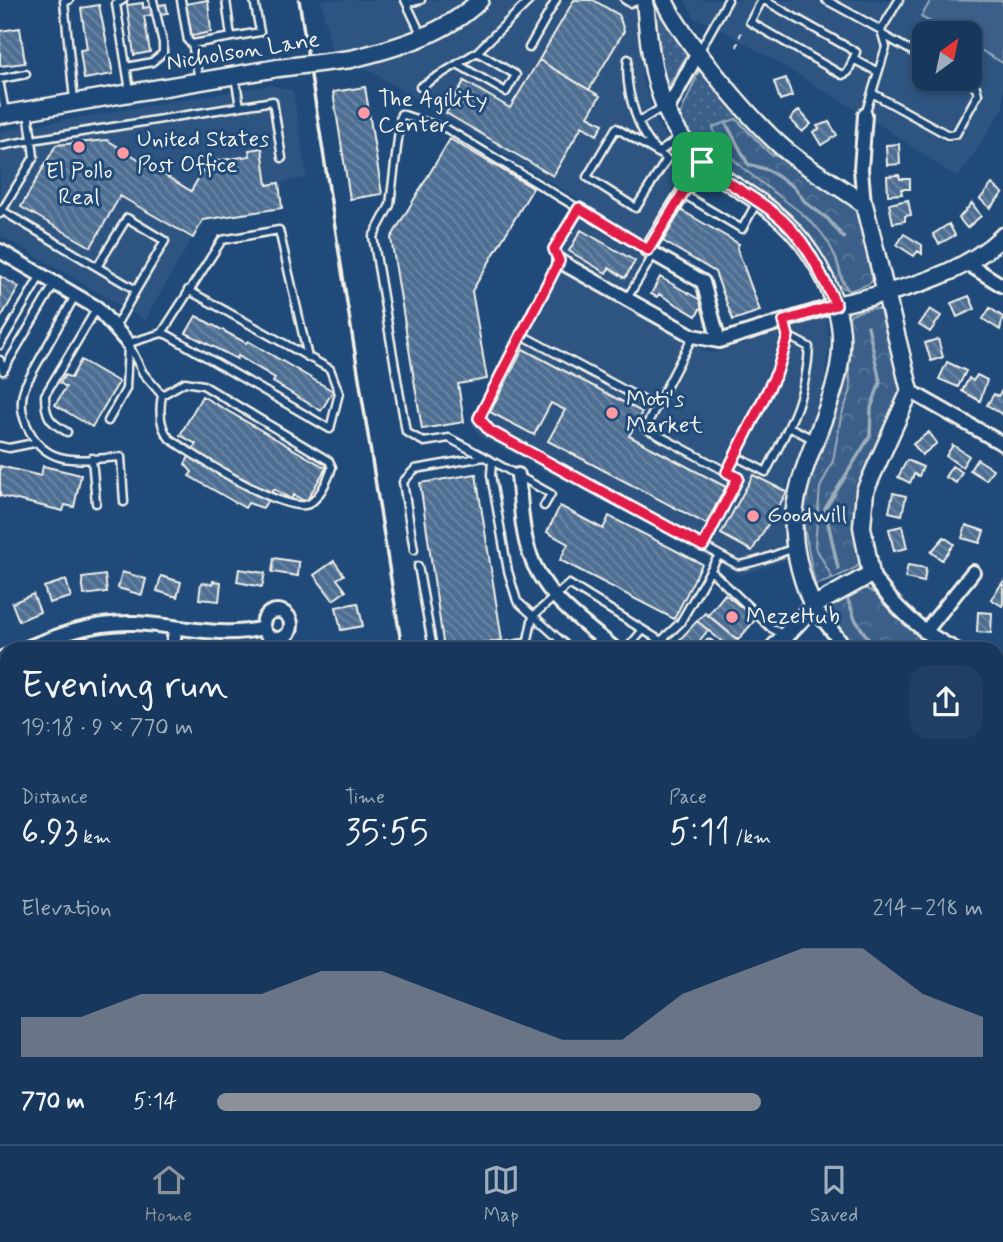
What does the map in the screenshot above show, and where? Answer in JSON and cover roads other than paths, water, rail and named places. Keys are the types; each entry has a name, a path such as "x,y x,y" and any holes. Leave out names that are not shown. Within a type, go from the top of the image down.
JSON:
{"street":[{"name":"Nicholson Lane","path":"3,114 393,49 438,30 480,0"},
{"path":"643,0 650,63 665,109 681,136 702,162 794,231 817,264 836,305 841,345 836,383 805,464 794,509 796,547 813,606 841,642"},
{"path":"664,0 699,51 772,137 792,156 864,204"},
{"path":"665,109 699,51"},
{"path":"865,116 861,169 864,204 911,391 865,491 862,527 871,574 896,607 925,632 943,642"},
{"path":"702,162 651,252 703,282 719,341"},
{"path":"559,261 693,336 719,341 885,293 968,264 1003,236"},
{"path":"0,251 97,308 128,343"},
{"path":"968,264 1003,286"},
{"path":"911,391 1003,444"},
{"path":"518,475 528,550 539,576 553,596 607,642"},
{"path":"925,632 973,572"},
{"path":"779,642 813,606 871,574"},
{"path":"43,642 88,626 134,623 240,634 263,628"},
{"path":"174,642 176,628"}],"lane":[{"path":"69,0 64,1 74,102"},
{"path":"127,67 157,61 163,53 153,0"},
{"path":"181,0 199,81"},
{"path":"226,0 231,37"},
{"path":"192,44 260,32 254,0"},
{"path":"421,0 406,2 422,36"},
{"path":"420,87 477,52 530,0"},
{"path":"529,48 555,0"},
{"path":"625,0 631,3 643,0"},
{"path":"699,51 728,0"},
{"path":"826,0 912,51"},
{"path":"865,116 886,47 882,33 899,0"},
{"path":"117,1 130,93"},
{"path":"759,1 856,52 848,72 842,75 750,22 759,1"},
{"path":"459,65 506,92 516,75 477,52"},
{"path":"628,60 626,76 631,106 658,153 667,159 636,208 587,177 616,128 658,153"},
{"path":"855,60 878,72"},
{"path":"0,79 26,74"},
{"path":"235,75 240,106"},
{"path":"0,85 3,114"},
{"path":"872,93 948,135 956,134 977,91"},
{"path":"0,146 273,101 282,158"},
{"path":"640,121 665,109"},
{"path":"28,110 34,157 1,212 136,290"},
{"path":"544,506 551,494 492,461 449,438 424,442 406,432 373,237 390,205 401,114 447,129 651,252 626,300"},
{"path":"658,153 681,136"},
{"path":"682,194 742,229 758,202"},
{"path":"579,208 554,249 559,261 479,418 490,431 738,565 757,563 778,552 796,547"},
{"path":"97,267 127,218 165,241 115,327"},
{"path":"128,343 162,333 222,240 279,230 308,357"},
{"path":"0,345 41,275"},
{"path":"0,379 55,283"},
{"path":"162,333 330,429 339,393 330,369 188,290"},
{"path":"75,295 22,395 22,416 34,443 62,459 121,457 124,502"},
{"path":"67,432 51,423 45,411 45,395 97,308"},
{"path":"727,472 777,372 788,336 784,321"},
{"path":"520,334 656,407"},
{"path":"693,336 645,428 738,478 703,546"},
{"path":"735,456 766,472 789,427 808,379 809,347 788,336"},
{"path":"128,343 143,373 162,395"},
{"path":"108,421 127,389 128,343"},
{"path":"0,361 4,371"},
{"path":"185,382 203,385 328,461 332,467 331,473 313,502 306,505 282,503 170,439 164,433 159,411 162,395 185,382"},
{"path":"789,427 816,440"},
{"path":"0,446 9,448 34,443"},
{"path":"414,550 403,482 415,469 484,457"},
{"path":"92,458 96,503"},
{"path":"492,461 491,475 508,571 517,601 562,642"},
{"path":"526,642 533,616 569,584 661,641 680,623 719,555"},
{"path":"418,566 432,642"},
{"path":"710,570 771,628 785,635"},
{"path":"633,642 643,630"}],"waterway":[{"path":"727,125 748,164 768,170 794,187 806,203 828,219 844,238"},
{"path":"838,568 825,509 870,436 871,408 880,382 868,326"},
{"path":"848,600 855,619 870,642"}],"railway":[{"path":"299,0 401,642"}],"place":[{"name":"The Agility Center","path":"364,113"},
{"name":"El Pollo Real","path":"79,147"},
{"name":"United States Post Office","path":"123,153"},
{"name":"Moti's Market","path":"612,413"},
{"name":"Goodwill","path":"753,516"},
{"name":"MezeHub","path":"732,617"}]}
